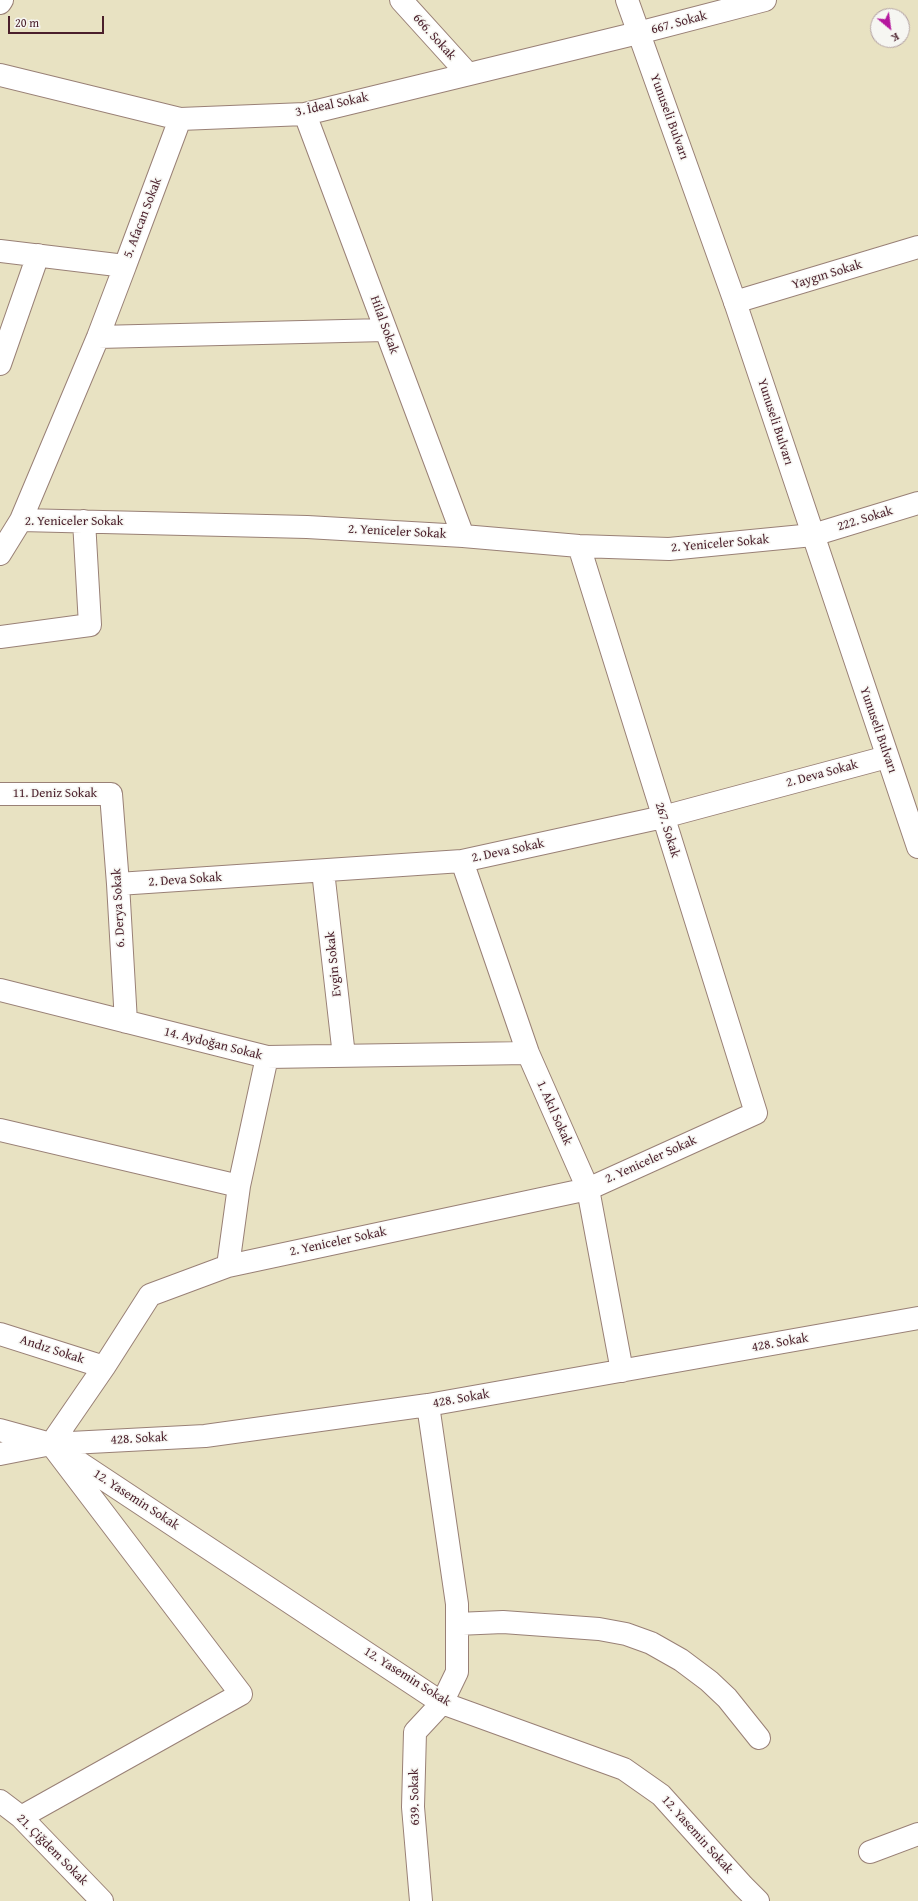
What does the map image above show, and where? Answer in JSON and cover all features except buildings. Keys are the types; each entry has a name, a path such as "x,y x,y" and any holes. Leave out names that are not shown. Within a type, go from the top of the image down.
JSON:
{"street":[{"name":"666. Sokak","path":"401,0 468,74"},
{"name":"Yunuseli Bulvarı","path":"627,0 735,302 918,847"},
{"name":"667. Sokak","path":"638,33 765,0"},
{"name":"3. İdeal Sokak","path":"0,75 180,120 305,114 638,33"},
{"name":"Hilal Sokak","path":"305,114 463,536"},
{"name":"5. Afacan Sokak","path":"0,251 125,266 180,120"},
{"name":"Yaygın Sokak","path":"735,302 918,247"},
{"path":"0,364 38,256"},
{"path":"21,520 98,337 125,266"},
{"path":"98,337 385,330"},
{"name":"222. Sokak","path":"813,535 918,503"},
{"name":"2. Yeniceler Sokak","path":"0,554 21,520 307,527 463,536 579,546 669,549 813,535"},
{"path":"0,637 90,625 84,521"},
{"name":"267. Sokak","path":"579,546 756,1113"},
{"name":"2. Deva Sokak","path":"118,884 462,861 663,817 887,757"},
{"name":"11. Deniz Sokak","path":"0,794 111,794"},
{"name":"6. Derya Sokak","path":"111,794 126,1022"},
{"name":"1. Akıl Sokak","path":"462,861 528,1053 588,1188 622,1370"},
{"name":"Evgin Sokak","path":"324,871 344,1056"},
{"name":"14. Aydoğan Sokak","path":"0,990 267,1057 528,1053"},
{"path":"228,1266 239,1186 267,1057"},
{"name":"2. Yeniceler Sokak","path":"51,1444 104,1367 150,1295 228,1266 588,1188 756,1113"},
{"path":"0,1130 239,1186"},
{"name":"428. Sokak","path":"0,1454 51,1444 205,1436 428,1405 918,1318"},
{"name":"Andız Sokak","path":"0,1334 104,1367"},
{"name":"639. Sokak","path":"422,1901 413,1807 415,1732 442,1703 457,1672 457,1604 428,1405"},
{"path":"0,1430 51,1444 241,1694 21,1817"},
{"name":"12. Yasemin Sokak","path":"51,1444 442,1703 624,1769 661,1795 758,1901"},
{"path":"457,1624 503,1622 599,1629 626,1634 651,1643 681,1660 708,1681 735,1708 758,1738"},
{"name":"21. Çiğdem Sokak","path":"0,1801 21,1817 102,1901"},
{"path":"870,1852 918,1834"}]}
